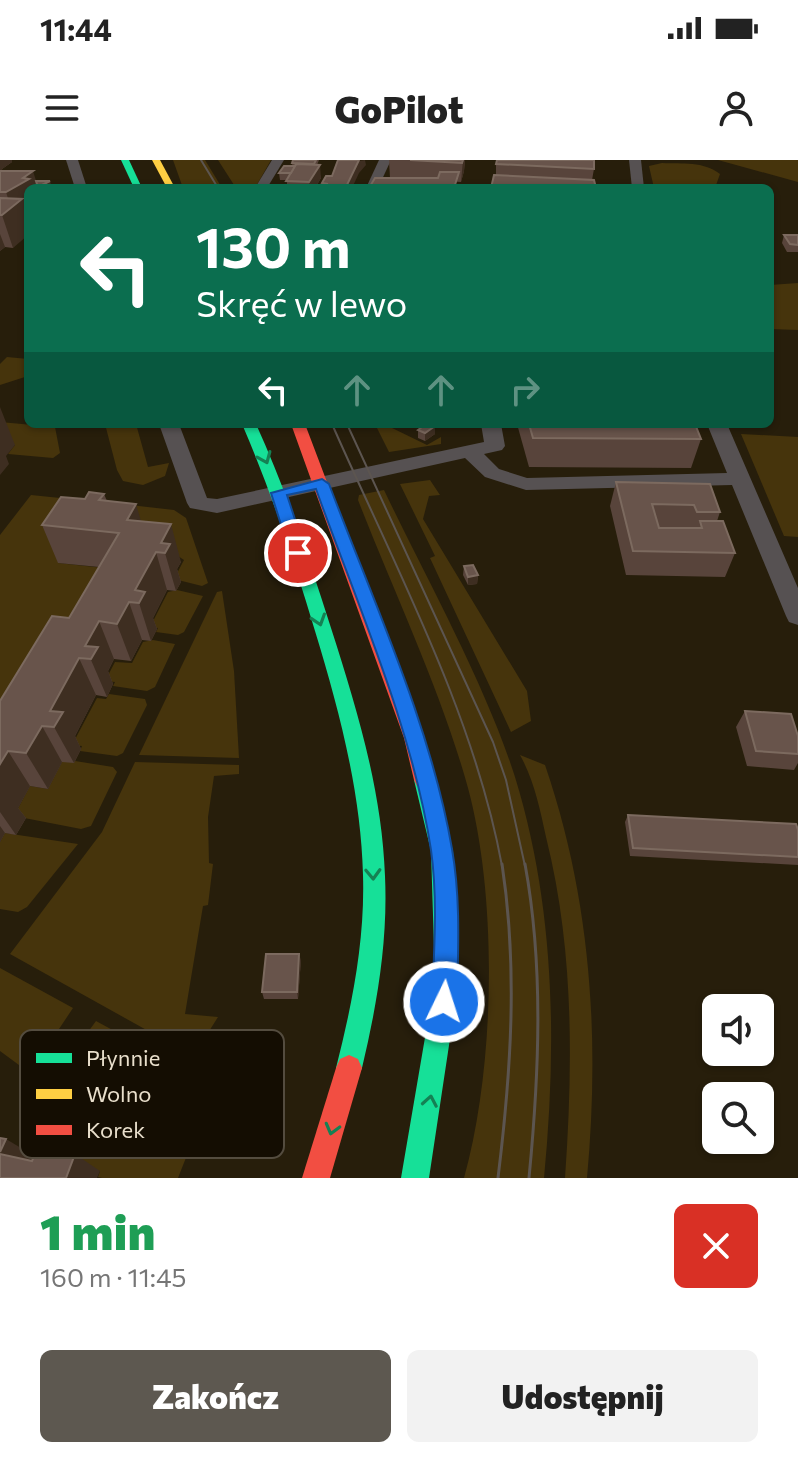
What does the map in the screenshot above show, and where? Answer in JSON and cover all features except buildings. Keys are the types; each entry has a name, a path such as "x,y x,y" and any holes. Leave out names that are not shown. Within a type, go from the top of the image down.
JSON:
{"main road":[{"path":"125,160 136,184"},
{"path":"156,160 169,184"},
{"path":"251,428 278,493 337,675 369,812 374,877 368,965 332,1132 316,1178"},
{"path":"300,428 414,738 442,851 447,979 415,1178"}],"street":[{"path":"72,160 80,184"},
{"path":"263,184 278,160"},
{"path":"374,184 385,160"},
{"path":"635,160 638,184"},
{"path":"170,428 198,503 217,506 495,446 492,428"},
{"path":"719,428 798,616"},
{"path":"470,452 492,473 526,484 742,479"}],"shaded area":[{"path":"173,160 205,160 220,184 182,184"},
{"path":"218,160 271,160 257,184 233,184"},
{"path":"718,160 798,160 798,182"},
{"path":"685,163 700,165 720,174 716,184 653,184 649,166"},
{"path":"798,283 798,330 774,329 774,285"},
{"path":"7,357 24,359 24,377 0,385 0,364"},
{"path":"0,422 24,424 24,428 55,428 60,453 53,458 8,454 15,445 0,443"},
{"path":"106,428 137,428 148,467 169,463 165,476 143,485 123,481"},
{"path":"377,428 392,428 427,445 441,437 441,444 389,452"},
{"path":"741,434 798,437 798,537 784,536"},
{"path":"430,480 440,495 429,496 423,519 527,691 531,721 511,732 430,558 435,556 400,484"},
{"path":"384,490 488,705 515,777 528,826 545,925 549,976 551,1077 544,1178 464,1178 482,1086 487,1035 488,931 484,881 478,832 457,751 358,500 359,495"},
{"path":"31,495 119,504 58,563 131,571 0,774 0,535"},
{"path":"130,505 174,510 186,518 208,583 202,586 174,579 184,560 148,536"},
{"path":"177,590 203,596 184,632 178,635 156,632 158,628 150,627 168,592"},
{"path":"222,591 234,671 239,758 139,755 217,592"},
{"path":"153,640 175,644 155,687 147,691 113,686 115,682 105,681 115,662 132,663 143,642"},
{"path":"109,694 145,699 147,705 123,753 117,756 80,751 82,746 72,745 97,698 106,699"},
{"path":"520,755 545,765 561,815 582,917 592,1021 587,1178 565,1178 570,1049 562,921 544,826 533,785"},
{"path":"62,762 113,767 117,772 91,826 81,829 14,816 30,786 48,789"},
{"path":"135,762 239,765 239,774 214,776 208,817 209,863 213,864 208,905 203,906 185,1014 218,1017 210,1030 146,1030 10,954 102,832"},
{"path":"5,833 78,844 27,907 18,912 0,909 0,842"},
{"path":"0,968 73,1008 58,1030 20,1030 20,1066 0,1051"},
{"path":"96,1021 113,1030 89,1030"},
{"path":"36,1158 186,1158 178,1178 102,1178 98,1177 100,1171 66,1164 31,1171"}],"tram line":[{"path":"201,160 216,184"},
{"path":"334,428 406,585 452,696 489,809 502,866"},
{"path":"349,428 493,742 506,780 525,866"},
{"path":"498,1178 511,1021 510,942 502,864"},
{"path":"525,864 535,942 538,1021 529,1178"}],"traffic: fast":[{"path":"125,160 136,184"},
{"path":"251,428 277,491 316,607 345,706 367,807 374,875 373,924 364,997 349,1068"},
{"path":"415,1178 447,979 442,851 424,780"}],"traffic: slow":[{"path":"156,160 169,184"}],"traffic: jam":[{"path":"299,428 414,738 424,780"},
{"path":"316,1178 349,1068"}],"route":[{"path":"298,553 278,493 322,484 414,738 430,795 442,851 447,919 444,1002"}]}
